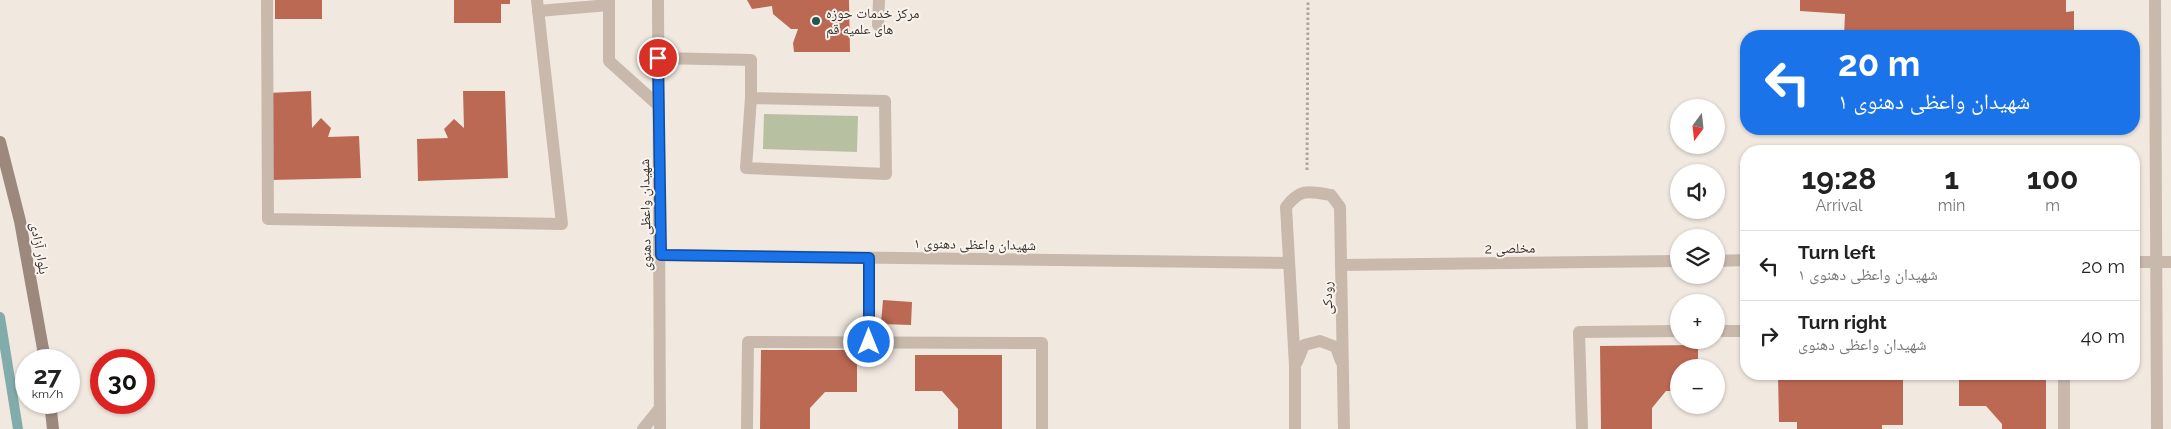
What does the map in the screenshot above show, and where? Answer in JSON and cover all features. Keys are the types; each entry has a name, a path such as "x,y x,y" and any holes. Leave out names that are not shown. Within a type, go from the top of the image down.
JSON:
{"main road":[{"name":"بلوار آزادی","path":"0,142 20,221 43,349"},
{"path":"51,414 53,429"}],"street":[{"path":"267,0 268,219 562,224 537,5 608,2 609,61 659,106"},
{"name":"شهیدان واعظی دهنوی","path":"658,0 661,255 660,429"},
{"path":"878,25 879,0"},
{"path":"2155,0 2157,429"},
{"path":"658,58 751,60 751,98 746,168 886,174 885,102 751,98"},
{"path":"1295,429 1295,366 1286,207 1293,198 1307,191"},
{"name":"رودکی","path":"1307,191 1331,195 1340,207 1344,429"},
{"name":"شهیدان واعظی دهنوی ۱","path":"661,255 1290,263"},
{"path":"869,258 869,342"},
{"path":"1725,261 1740,260"},
{"name":"مخلصی 2","path":"1341,265 1670,261"},
{"path":"2140,262 2171,262"},
{"path":"1582,429 1579,332 1670,331"},
{"path":"1725,331 1740,331"},
{"path":"1295,366 1304,345 1320,341 1336,347 1343,368"},
{"path":"747,429 748,342 1042,343 1042,429"},
{"path":"2064,380 2064,429"},
{"path":"643,429 660,408"}],"path":[{"path":"1307,191 1308,0"}],"green space":[{"path":"764,114 858,116 857,152 763,149"}],"building":[{"path":"275,0 322,0 322,19 275,19"},
{"path":"454,0 510,0 510,4 501,4 501,23 454,23"},
{"name":"مرکز خدمات حوزه های علمیه قم","path":"747,0 849,0 850,52 794,52 793,43 798,29 791,29 773,14 772,6 752,9"},
{"path":"1800,0 2066,0 2066,12 2074,11 2074,30 1844,30 1845,14 1800,11"},
{"path":"311,91 312,128 321,118 331,128 328,137 359,136 361,178 271,180 268,93"},
{"path":"463,91 505,91 508,178 418,181 417,139 448,138 444,129 454,119 464,128"},
{"path":"883,300 912,302 911,325 881,324"},
{"path":"1670,345 1670,349 1698,349 1698,359 1670,359 1670,391 1666,391 1652,408 1652,429 1601,429 1600,346"},
{"path":"761,350 857,350 857,392 825,392 810,408 810,429 760,429"},
{"path":"915,355 1002,355 1002,429 958,429 958,409 942,391 915,391"},
{"path":"1778,380 1903,380 1903,425 1882,425 1882,429 1797,429 1797,422 1779,422"},
{"path":"1959,380 2046,380 2046,429 2002,429 2002,424 1986,406 1959,406"}],"waterway":[{"path":"0,317 18,429"}],"place":[{"name":"مرکز خدمات حوزه های علمیه قم","path":"816,21"}],"route":[{"path":"658,58 661,255 869,258 869,342"}]}
